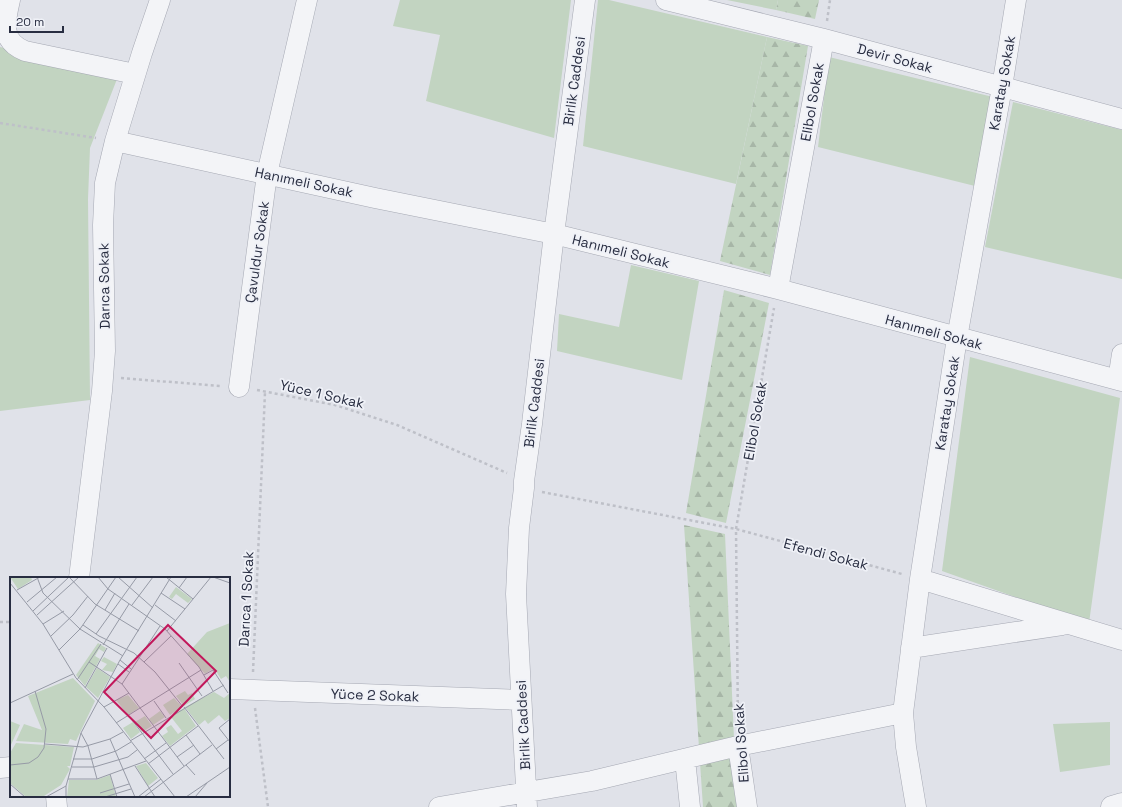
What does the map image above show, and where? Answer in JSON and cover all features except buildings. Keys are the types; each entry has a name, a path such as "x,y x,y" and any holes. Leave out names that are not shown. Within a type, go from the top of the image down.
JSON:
{"street":[{"path":"10,0 5,25 10,42 16,47 25,51 135,74"},
{"name":"Darıca Sokak","path":"79,577 103,377 105,335 105,183 115,141 135,74 160,0"},
{"name":"Çavuldur Sokak","path":"239,387 267,174 307,0"},
{"name":"Birlik Caddesi","path":"527,800 516,594 519,528 554,234 585,0"},
{"name":"Devir Sokak","path":"666,0 824,39 1122,119"},
{"name":"Karatay Sokak","path":"916,807 906,747 903,713 911,648 920,579 957,338 1016,0"},
{"name":"Elibol Sokak","path":"778,289 824,39"},
{"name":"Hanımeli Sokak","path":"115,141 367,196 554,234 778,289 1120,381"},
{"path":"1120,381 1122,354"},
{"path":"920,579 1122,640"},
{"path":"911,648 1068,624"},
{"name":"Yüce 2 Sokak","path":"230,689 521,700"},
{"path":"439,807 527,800 592,781 738,746 903,713"},
{"name":"Elibol Sokak","path":"738,746 747,807"},
{"path":"685,759 690,807"},
{"path":"0,768 10,767"},
{"path":"56,797 57,807"},
{"path":"1112,807 1122,804"}],"path":[{"path":"0,123 115,141"},
{"name":"Elibol Sokak","path":"738,746 736,529 778,289"},
{"name":"Yüce 1 Sokak","path":"103,377 239,387 335,405 397,425 524,485"},
{"name":"Darıca 1 Sokak","path":"266,392 252,690 268,807"},
{"name":"Efendi Sokak","path":"524,485 736,529 920,579"}],"green space":[{"path":"400,0 571,0 554,138 426,101 440,35 393,26"},
{"path":"598,0 609,0 767,37 736,184 583,146"},
{"path":"727,0 778,0 776,10"},
{"path":"778,0 819,0 815,19 776,10"},
{"path":"767,37 808,46 770,275 720,261"},
{"path":"0,47 119,74 90,148 88,199 90,400 0,411"},
{"path":"829,57 993,97 975,186 818,147"},
{"path":"1013,102 1122,130 1122,279 985,247"},
{"path":"631,265 699,281 682,380 557,351 559,314 619,327"},
{"path":"724,290 769,303 726,523 686,513"},
{"path":"970,357 1120,398 1089,623 942,571"},
{"path":"684,525 725,534 737,807 703,807"},
{"path":"1110,722 1110,765 1060,772 1053,724"}]}
